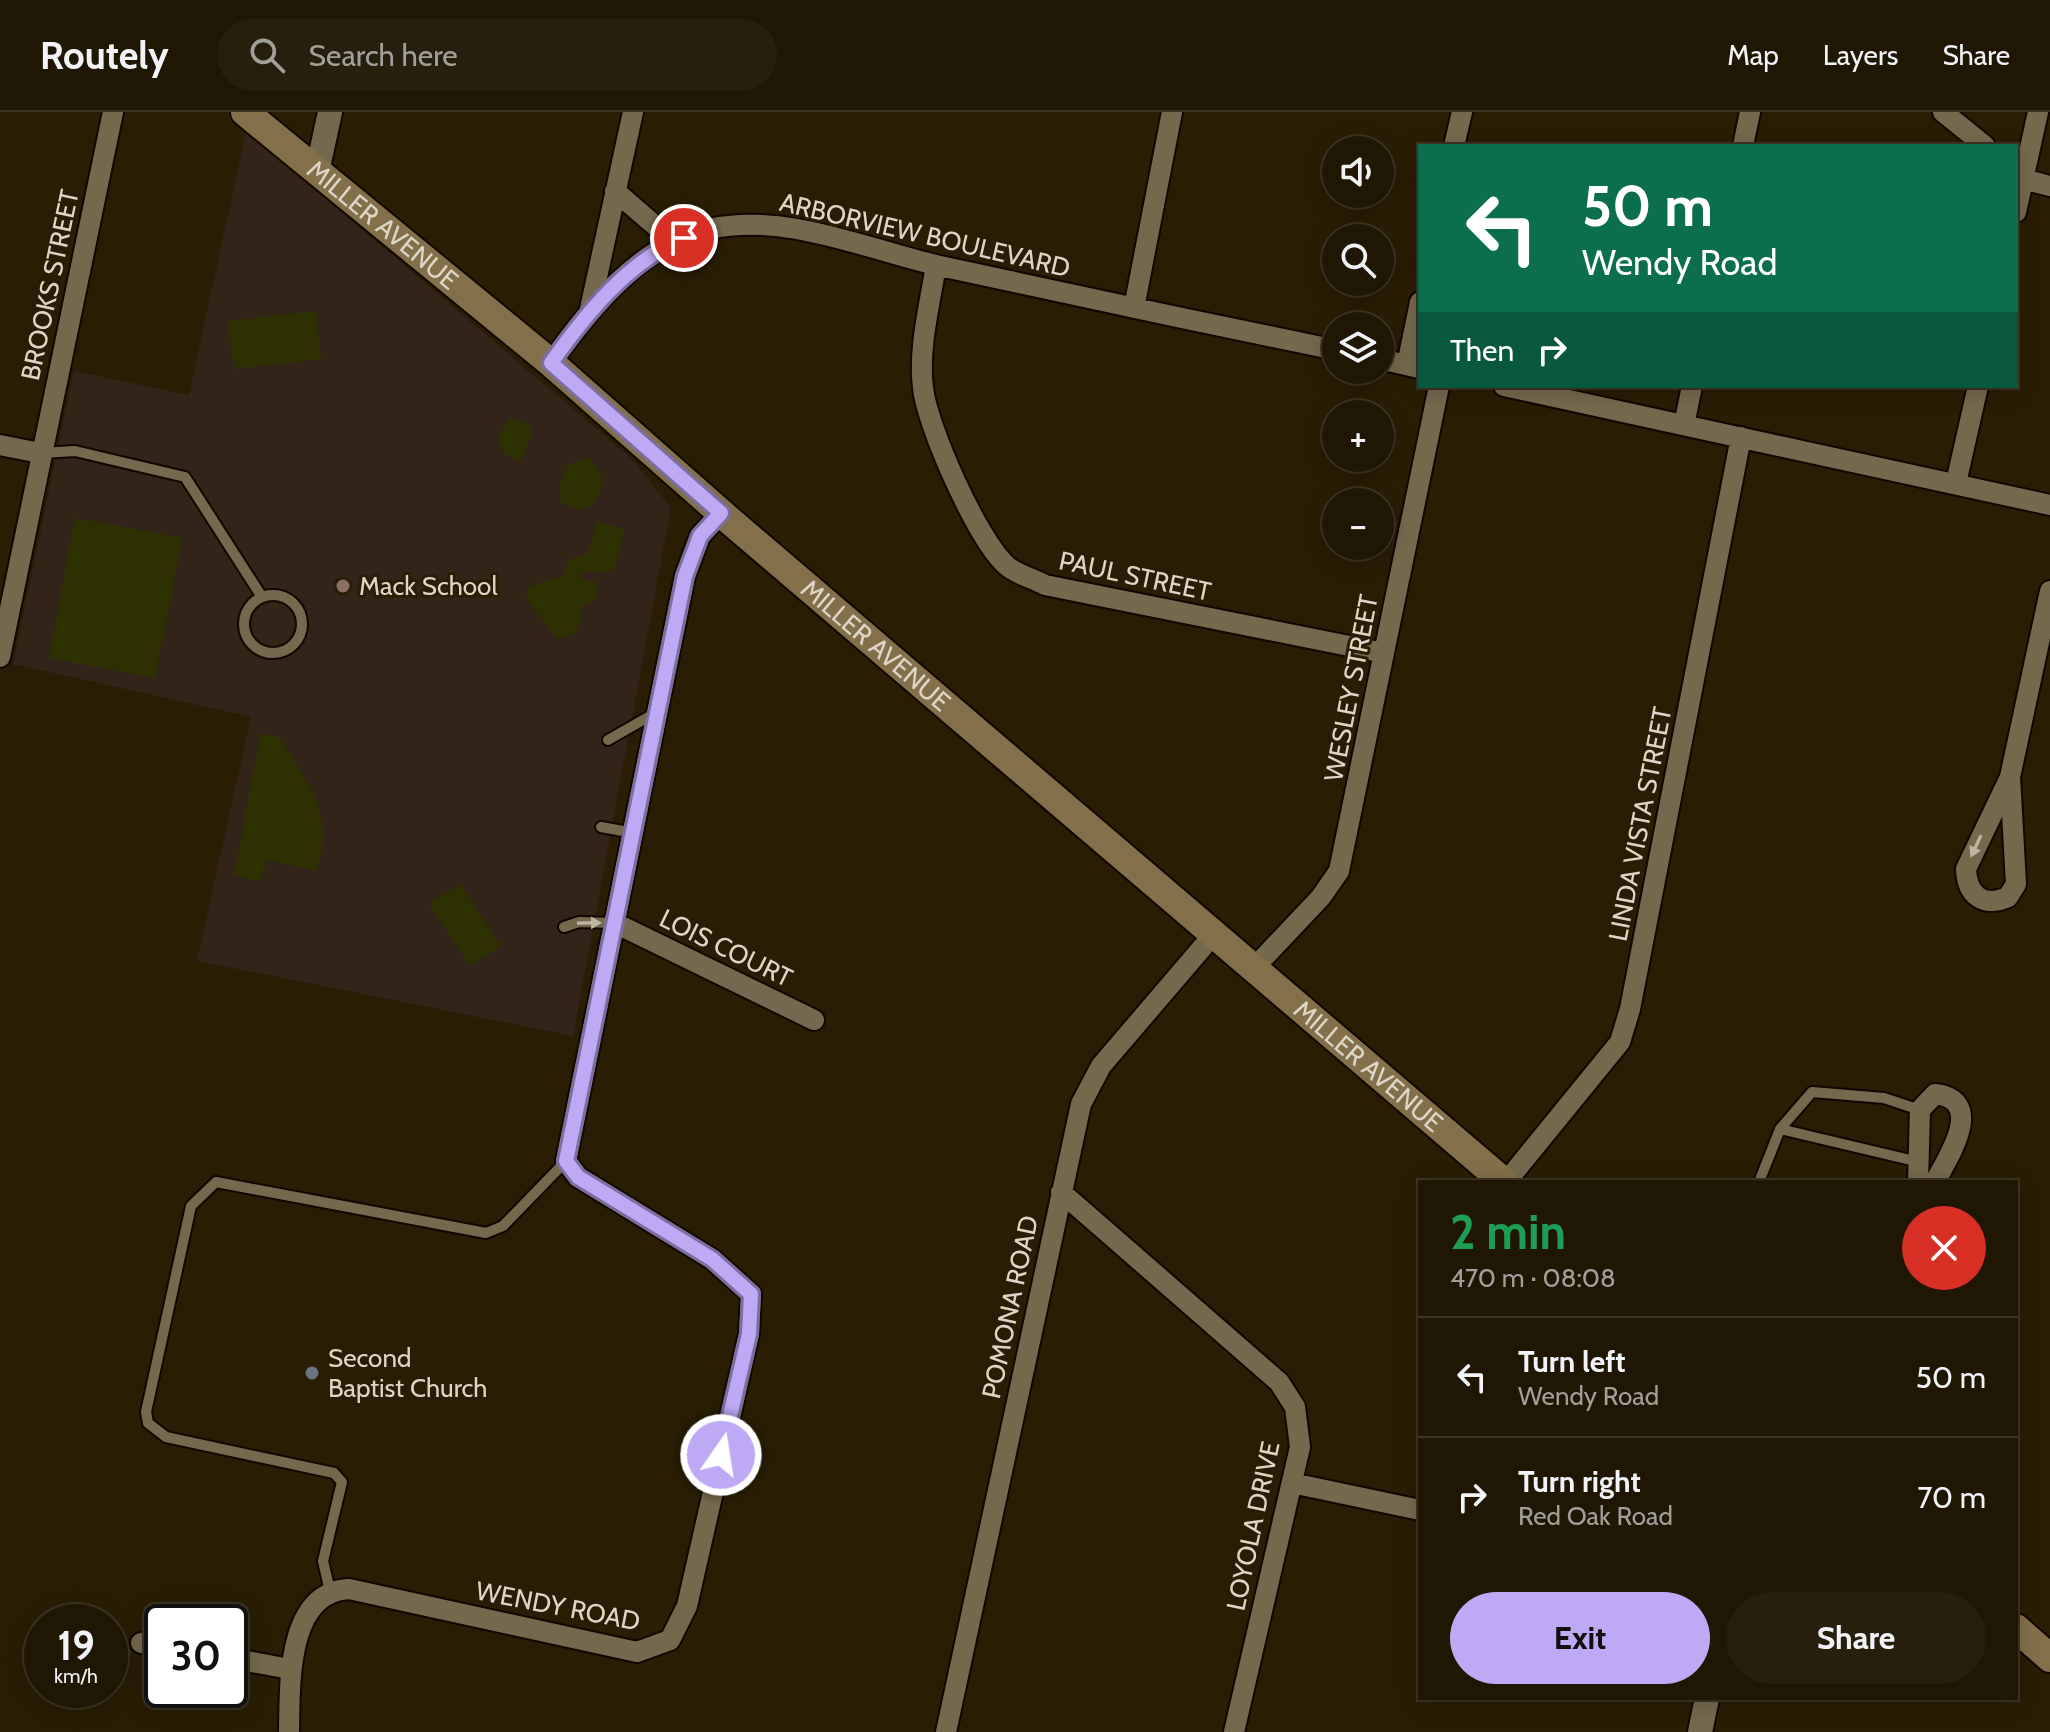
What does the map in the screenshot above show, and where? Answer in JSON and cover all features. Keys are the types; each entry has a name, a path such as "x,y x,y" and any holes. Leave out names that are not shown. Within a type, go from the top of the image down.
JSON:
{"main road":[{"name":"MILLER AVENUE","path":"245,112 551,363 721,513 1503,1180"},
{"path":"2018,1630 2050,1658"}],"street":[{"name":"BROOKS STREET","path":"0,657 113,112"},
{"path":"317,172 330,112"},
{"path":"590,309 633,112"},
{"path":"1134,308 1172,112"},
{"path":"1454,144 1462,112"},
{"path":"1743,144 1750,112"},
{"path":"1943,112 1983,144"},
{"path":"2038,112 2020,176 2050,186"},
{"path":"615,191 674,242"},
{"name":"ARBORVIEW BOULEVARD","path":"551,363 590,309 647,259 674,242 707,229 743,224 782,226 936,265 1322,347"},
{"name":"PAUL STREET","path":"936,265 923,352 923,389 936,432 978,528 1007,566 1045,585 1384,653"},
{"path":"1413,366 1418,320"},
{"name":"WESLEY STREET","path":"1253,969 1321,897 1339,871 1439,388"},
{"path":"1513,388 2050,505"},
{"path":"1684,425 1692,388"},
{"path":"1956,483 1978,388"},
{"name":"LINDA VISTA STREET","path":"1507,1180 1620,1042 1630,1009 1741,437"},
{"path":"0,445 40,453"},
{"path":"566,1161 691,553 721,513"},
{"path":"2010,777 2016,884 2008,897 1989,901 1973,894 1967,886 1966,869 2010,777 2050,591"},
{"name":"LOIS COURT","path":"615,923 814,1020"},
{"name":"POMONA ROAD","path":"946,1732 1081,1104 1101,1066 1213,935"},
{"path":"1918,1172 1920,1110 1935,1094 1953,1098 1960,1105 1962,1121 1936,1180"},
{"name":"WENDY ROAD","path":"330,1591 349,1589 637,1652 670,1640 690,1591 749,1334 751,1294 712,1259 578,1177 566,1161"},
{"name":"LOYOLA DRIVE","path":"1061,1192 1279,1382 1295,1407 1300,1447 1234,1732"},
{"path":"1292,1483 1418,1510"},
{"path":"289,1732 290,1669 308,1614 317,1599 330,1591"},
{"path":"248,1661 290,1669"},
{"path":"1700,1732 1707,1700"}],"lane":[{"path":"40,453 75,451 185,477 262,597"},
{"path":"282,596 298,608 302,627 300,637 286,651 277,654 259,650 246,637 244,618 254,602 262,597 282,596"},
{"path":"608,740 659,711"},
{"path":"601,827 634,833"},
{"path":"564,927 579,922 615,923"},
{"path":"1760,1180 1780,1129 1812,1092 1884,1098 1920,1110"},
{"path":"1780,1129 1918,1172"},
{"path":"330,1591 323,1561 342,1482 334,1473 166,1437 148,1423 146,1412 191,1206 216,1182 486,1233 503,1226 566,1161"}],"shaded area":[{"name":"Mack School","path":"246,131 632,459 671,508 573,1036 197,961 251,717 13,664 74,371 189,395"}],"green space":[{"path":"316,311 321,359 234,369 228,321"},
{"path":"509,418 529,424 532,434 521,460 507,456 497,440"},
{"path":"589,457 602,481 596,498 591,506 577,509 561,503 559,488 567,465"},
{"path":"75,518 182,538 155,678 49,658"},
{"path":"598,522 625,529 614,568 610,572 582,571 581,580 595,582 598,589 592,603 582,603 582,616 576,632 557,639 526,598 528,587 564,575 569,560 588,553"},
{"path":"261,733 280,738 316,801 323,831 317,871 267,860 260,881 234,876"},
{"path":"460,884 501,946 470,966 429,904"}],"place":[{"name":"Mack School","path":"343,586"},
{"name":"Second Baptist Church","path":"312,1373"}],"route":[{"path":"684,238 647,259 590,309 551,363 721,513 700,536 691,553 685,576 566,1161 578,1177 712,1259 751,1294 749,1334 721,1455"}]}
